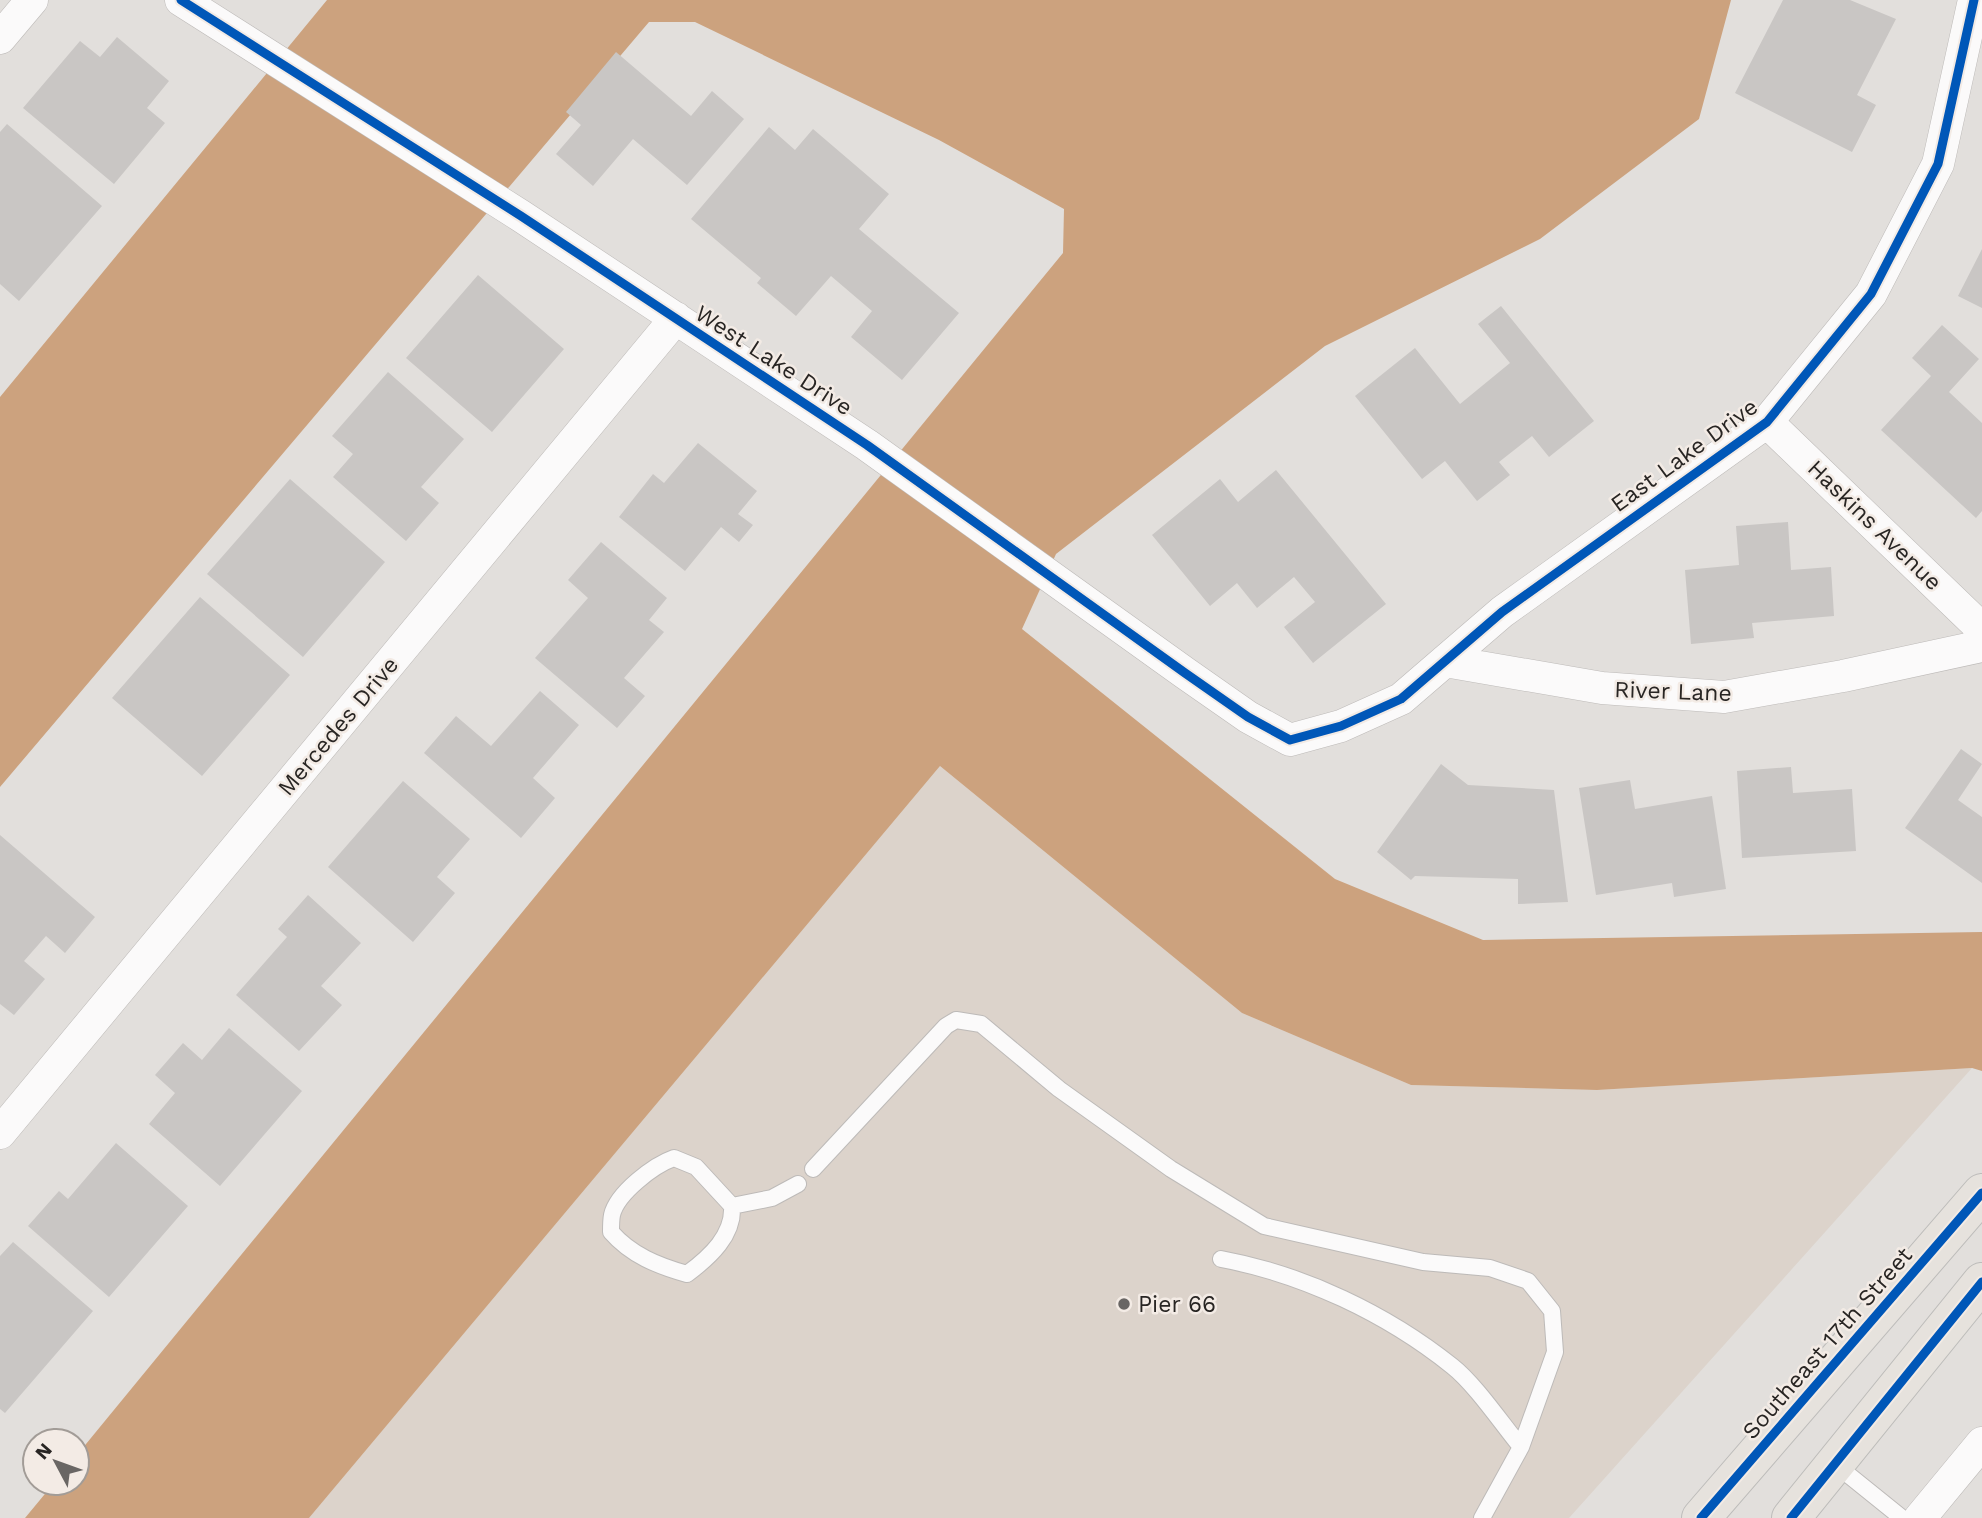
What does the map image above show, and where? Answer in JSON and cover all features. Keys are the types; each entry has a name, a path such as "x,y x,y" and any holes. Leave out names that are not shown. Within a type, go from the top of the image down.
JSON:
{"main road":[{"name":"Southeast 17th Street","path":"1701,1518 1982,1193"},
{"path":"1791,1518 1982,1282"}],"street":[{"path":"0,38 32,0"},
{"name":"West Lake Drive","path":"181,0 521,216 867,445 1248,717 1290,740 1341,726"},
{"name":"East Lake Drive","path":"1341,726 1401,699 1502,612 1768,422 1871,294 1938,164 1973,0"},
{"name":"Mercedes Drive","path":"0,1133 676,318"},
{"name":"Haskins Avenue","path":"1768,422 1982,629"},
{"name":"River Lane","path":"1445,661 1602,688 1724,697 1843,676 1982,646"},
{"path":"1920,1518 1982,1443"}],"lane":[{"path":"813,1169 946,1026 956,1020 981,1024 1082,1105 1171,1169 1264,1226 1423,1262 1490,1268 1528,1281 1552,1311 1555,1352 1521,1447 1482,1518"},
{"path":"674,1158 696,1167 732,1206 733,1222 725,1236 703,1262 687,1274 666,1268 625,1248 611,1232 612,1213 630,1189 654,1165 674,1158"},
{"path":"732,1206 772,1198 798,1184"},
{"path":"1221,1259 1254,1265 1362,1307 1454,1367 1521,1447"},
{"path":"1835,1464 1902,1518"}],"shaded area":[{"path":"327,0 1731,0 1699,119 1540,239 1325,346 1056,554 1022,629 1335,879 1483,940 1982,932 1982,1071 1972,1068 1597,1090 1411,1085 1242,1013 940,766 309,1518 25,1518 42,1497 91,1497 91,1438 1063,253 1064,209 939,140 695,22 649,22 0,787 0,397"},
{"name":"Pier 66","path":"940,766 1242,1013 1411,1085 1597,1090 1972,1068 1569,1518 309,1518"}],"building":[{"path":"1783,0 1850,0 1896,19 1857,95 1876,105 1852,152 1735,93"},
{"path":"117,37 169,81 147,108 165,123 114,184 23,108 80,41 100,57"},
{"path":"616,52 691,116 712,91 744,119 687,185 633,139 593,186 556,154 581,125 566,112"},
{"path":"7,124 102,206 19,301 0,284 0,132"},
{"path":"769,127 795,150 813,129 889,194 859,229 959,313 902,380 851,337 872,311 831,276 796,316 757,283 761,278 691,219"},
{"path":"1982,249 1982,308 1958,296"},
{"path":"478,275 564,349 492,432 406,358"},
{"path":"1501,306 1594,421 1549,457 1532,436 1499,462 1510,475 1477,501 1445,461 1422,479 1355,396 1415,348 1460,404 1510,363 1478,324"},
{"path":"1942,325 1979,359 1949,392 1982,423 1982,511 1976,518 1881,430 1931,376 1912,358"},
{"path":"388,372 464,439 421,487 439,503 406,541 333,477 353,454 332,436"},
{"path":"698,443 757,491 738,514 753,525 739,542 721,527 685,571 619,517 653,474 664,483"},
{"path":"1276,470 1386,604 1313,663 1284,627 1315,602 1294,577 1257,608 1237,583 1210,606 1152,535 1220,479 1238,502"},
{"path":"290,479 385,562 303,657 207,574"},
{"path":"1788,522 1791,570 1831,567 1834,616 1752,623 1754,638 1691,644 1685,570 1739,565 1736,526"},
{"path":"601,542 667,598 649,620 664,632 624,678 645,696 617,728 535,658 588,598 568,580"},
{"path":"200,597 290,675 202,776 112,698"},
{"path":"540,691 579,725 533,778 555,798 521,838 424,753 456,716 491,746"},
{"path":"1961,749 1982,764 1958,800 1982,817 1982,883 1905,828"},
{"path":"1441,764 1468,785 1554,790 1568,902 1518,904 1518,879 1415,876 1411,880 1377,852"},
{"path":"1791,767 1793,793 1852,789 1856,851 1742,858 1737,771"},
{"path":"1630,780 1635,809 1712,796 1726,889 1674,897 1672,883 1596,895 1579,788"},
{"path":"403,781 470,839 437,877 455,893 413,942 328,867"},
{"path":"0,835 95,917 65,953 46,936 24,961 45,979 14,1015 0,1004"},
{"path":"308,895 361,943 321,986 342,1005 299,1051 236,995 287,937 278,929"},
{"path":"229,1028 302,1091 220,1186 149,1124 175,1093 155,1075 183,1043 202,1060"},
{"path":"116,1143 188,1206 109,1297 28,1226 59,1191 68,1199"},
{"path":"13,1242 93,1311 5,1413 0,1409 0,1256"}],"cycle path":[{"path":"181,0 521,216 867,445 1248,717 1290,740 1341,726 1401,699 1502,612 1767,422 1871,294 1938,164 1974,0"},
{"path":"1701,1518 1982,1193"},
{"path":"1791,1518 1982,1282"}],"place":[{"name":"Pier 66","path":"1124,1304"}]}
